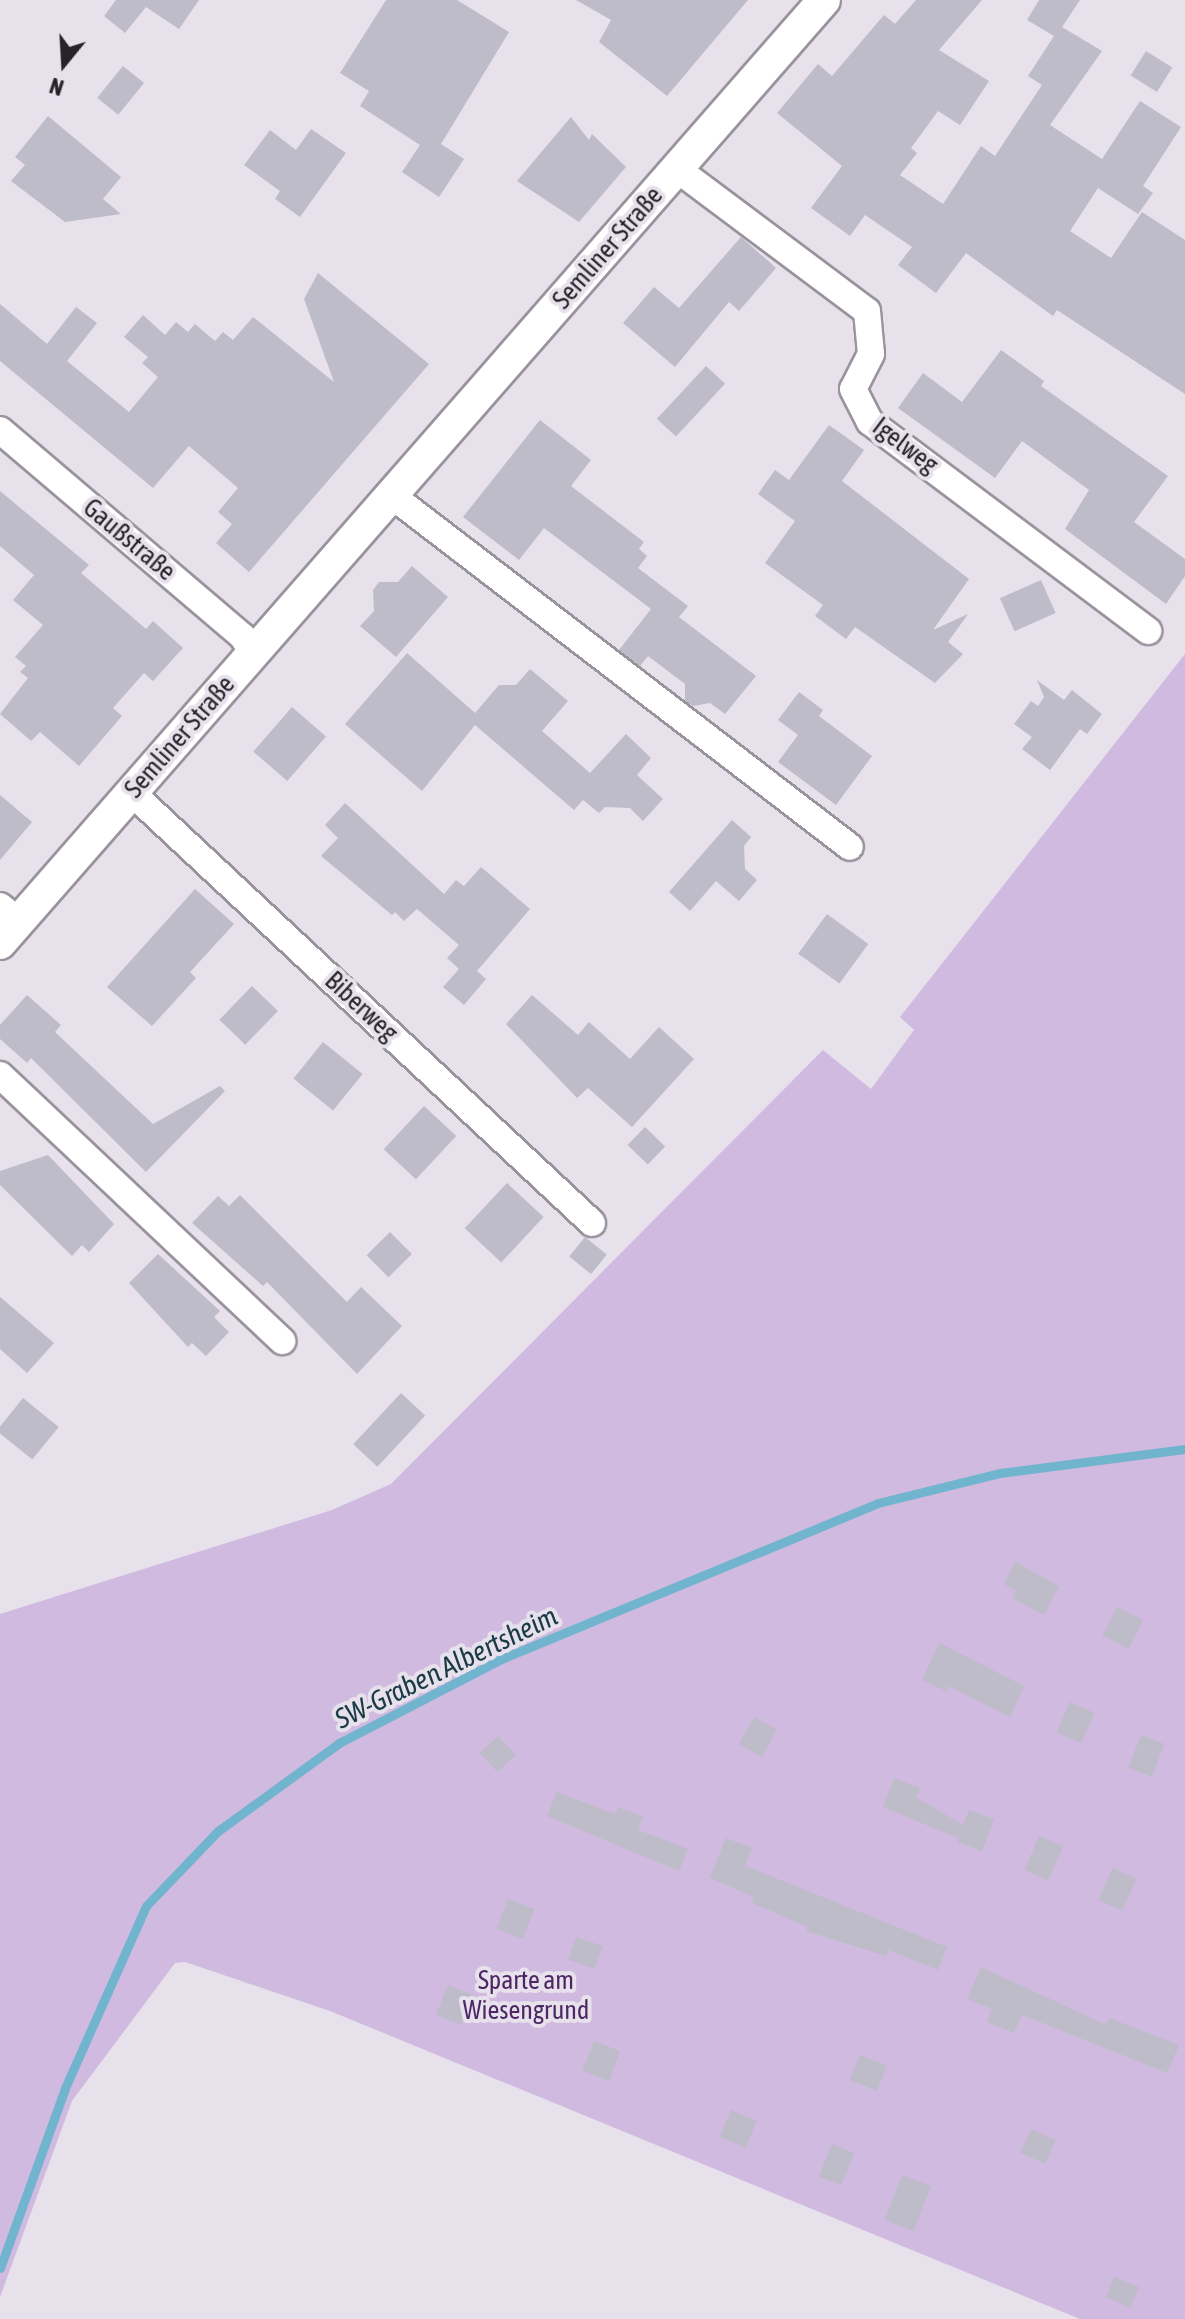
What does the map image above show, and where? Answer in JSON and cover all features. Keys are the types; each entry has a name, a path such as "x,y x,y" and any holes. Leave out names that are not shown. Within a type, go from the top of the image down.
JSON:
{"street":[{"name":"Semliner Straße","path":"6,923 131,792 824,0"},
{"name":"Igelweg","path":"677,169 867,311 871,354 853,389 870,422 1148,631"},
{"name":"Gaußstraße","path":"0,430 242,636 254,653"},
{"path":"391,495 850,847"},
{"name":"Biberweg","path":"131,792 592,1223"},
{"path":"0,1075 282,1341"}],"green space":[{"name":"Sparte am Wiesengrund","path":"1185,654 1185,2319 1080,2319 330,2011 185,1962 175,1963 72,2101 0,2297 0,1614 332,1510 391,1484 823,1050 871,1089 914,1030 900,1017"}],"building":[{"path":"116,0 199,0 179,29 146,7 125,33 104,16"},
{"path":"386,0 457,0 509,32 441,144 464,159 439,197 402,172 420,145 360,106 369,91 340,73"},
{"path":"576,0 748,0 667,96 599,42 611,20"},
{"path":"916,0 982,0 939,50 989,81 960,125 938,111 911,148 917,153 900,175 943,204 981,146 995,156 1042,85 1028,76 1054,36 1027,20 1039,0 1080,0 1062,27 1102,51 1050,125 1102,159 1140,101 1181,127 1143,186 1153,193 1138,214 1098,188 1070,231 1111,258 1142,212 1185,240 1185,394 1057,310 1053,316 966,253 936,293 898,265 912,247 865,215 850,236 811,208 842,166 777,113 818,64 832,76 884,15 895,24"},
{"path":"1146,51 1172,67 1157,92 1131,76"},
{"path":"123,66 144,83 118,115 97,98"},
{"path":"48,116 121,177 103,199 121,214 65,222 11,181 25,165 15,157"},
{"path":"571,117 589,140 592,134 626,167 579,222 517,181"},
{"path":"311,129 346,153 300,217 275,199 280,191 244,165 270,130 296,150"},
{"path":"741,237 776,268 739,311 729,302 675,367 623,323 654,287 679,308"},
{"path":"318,273 429,364 249,572 216,543 232,524 218,512 238,488 189,446 153,488 0,361 0,304 47,344 76,307 97,323 67,361 129,412 158,377 142,363 148,357 124,337 143,315 165,335 176,322 188,332 195,324 215,341 223,332 233,340 253,317 334,382 304,299"},
{"path":"1001,350 1044,381 1041,386 1168,476 1134,522 1185,559 1185,576 1166,604 1065,529 1089,490 1022,441 995,478 898,408 923,373 962,402"},
{"path":"706,366 725,384 676,436 657,419"},
{"path":"540,420 591,460 571,486 644,542 639,549 647,556 638,568 688,606 679,617 756,676 725,714 710,703 693,706 685,701 685,684 648,656 640,666 619,650 651,609 544,528 519,560 463,517"},
{"path":"829,425 864,450 842,481 969,579 933,630 968,614 948,642 963,654 935,683 855,627 846,639 815,616 823,605 765,563 795,521 758,494 775,470 789,480"},
{"path":"0,491 89,565 81,573 146,629 153,621 183,648 153,681 144,673 113,708 122,716 79,766 40,732 31,741 0,714 28,678 20,672 26,666 15,657 43,625 13,600 34,575 0,546"},
{"path":"412,566 448,597 396,657 360,626 374,611 373,590 379,582 398,582"},
{"path":"1041,580 1056,613 1015,631 1000,598"},
{"path":"407,653 475,713 499,685 516,685 530,669 568,701 542,731 590,773 626,734 651,758 637,775 663,799 643,821 630,808 605,807 599,813 583,800 574,810 475,725 422,791 345,724"},
{"path":"1037,680 1064,700 1072,690 1102,714 1087,734 1080,729 1050,770 1022,749 1032,737 1014,724 1031,701 1038,706 1044,697"},
{"path":"799,692 823,710 819,716 872,756 836,805 778,762 798,735 778,720"},
{"path":"292,707 326,737 287,781 253,752"},
{"path":"0,795 32,822 0,860"},
{"path":"345,803 444,894 456,880 464,886 481,867 530,909 477,971 486,979 464,1005 443,987 459,969 447,958 459,945 417,909 404,921 395,912 392,915 321,856 338,838 325,825"},
{"path":"732,820 751,837 744,846 745,869 757,880 739,901 716,881 690,911 669,892"},
{"path":"195,889 234,924 190,972 196,978 152,1026 107,987"},
{"path":"827,914 868,944 839,984 798,954"},
{"path":"252,986 278,1011 245,1045 219,1020"},
{"path":"27,995 61,1025 55,1032 153,1124 220,1086 225,1091 146,1172 31,1058 27,1063 0,1039 0,1025"},
{"path":"532,995 578,1035 589,1022 630,1059 659,1027 694,1059 632,1127 588,1088 577,1098 506,1024"},
{"path":"323,1042 363,1074 333,1111 293,1079"},
{"path":"424,1106 456,1136 416,1179 384,1149"},
{"path":"645,1127 665,1146 648,1164 628,1145"},
{"path":"48,1155 114,1224 89,1252 82,1245 72,1256 0,1185 0,1171"},
{"path":"507,1183 544,1217 501,1262 465,1228"},
{"path":"240,1195 347,1302 361,1287 402,1326 357,1374 267,1282 263,1286 192,1223 218,1196 229,1206"},
{"path":"390,1232 412,1254 389,1277 367,1255"},
{"path":"585,1237 607,1255 591,1274 569,1256"},
{"path":"158,1254 220,1311 214,1317 229,1332 206,1356 192,1343 188,1347 129,1283"},
{"path":"0,1297 54,1343 27,1373 0,1349"},
{"path":"401,1393 425,1416 377,1467 353,1444"},
{"path":"23,1398 59,1427 32,1460 0,1433 0,1426"},
{"path":"1015,1562 1059,1586 1044,1615 1012,1598 1016,1591 1004,1584"},
{"path":"1117,1607 1143,1620 1128,1649 1102,1636"},
{"path":"939,1643 1024,1686 1010,1717 948,1686 946,1691 922,1680"},
{"path":"1070,1702 1095,1713 1081,1743 1057,1732"},
{"path":"754,1717 777,1730 762,1757 739,1744"},
{"path":"1141,1735 1164,1744 1152,1777 1128,1768"},
{"path":"498,1736 516,1755 497,1772 480,1753"},
{"path":"894,1778 920,1788 916,1797 963,1825 969,1810 994,1819 982,1851 957,1842 961,1832 958,1838 883,1807"},
{"path":"557,1792 615,1814 618,1807 643,1817 638,1830 688,1849 679,1871 547,1816"},
{"path":"1039,1836 1063,1846 1048,1880 1025,1870"},
{"path":"726,1838 752,1848 745,1866 947,1947 938,1970 888,1950 886,1956 806,1931 808,1927 752,1903 754,1897 710,1878"},
{"path":"1113,1868 1137,1879 1122,1911 1098,1900"},
{"path":"508,1899 534,1909 523,1939 497,1929"},
{"path":"576,1937 602,1946 595,1969 568,1960"},
{"path":"981,1967 1106,2025 1109,2018 1179,2045 1167,2073 1022,2015 1014,2033 987,2022 992,2009 967,1999"},
{"path":"448,1985 473,1995 461,2025 436,2015"},
{"path":"594,2041 620,2051 609,2081 583,2071"},
{"path":"860,2055 887,2066 877,2091 850,2080"},
{"path":"731,2110 757,2121 745,2148 720,2137"},
{"path":"1031,2129 1056,2140 1045,2164 1020,2153"},
{"path":"832,2144 854,2153 841,2185 819,2176"},
{"path":"902,2175 931,2186 914,2231 885,2220"},
{"path":"1114,2277 1139,2287 1131,2308 1106,2297"}],"waterway":[{"name":"SW-Graben Albertsheim","path":"0,2268 65,2088 146,1906 218,1831 339,1743 499,1660 878,1503 1000,1473 1185,1449"}]}
